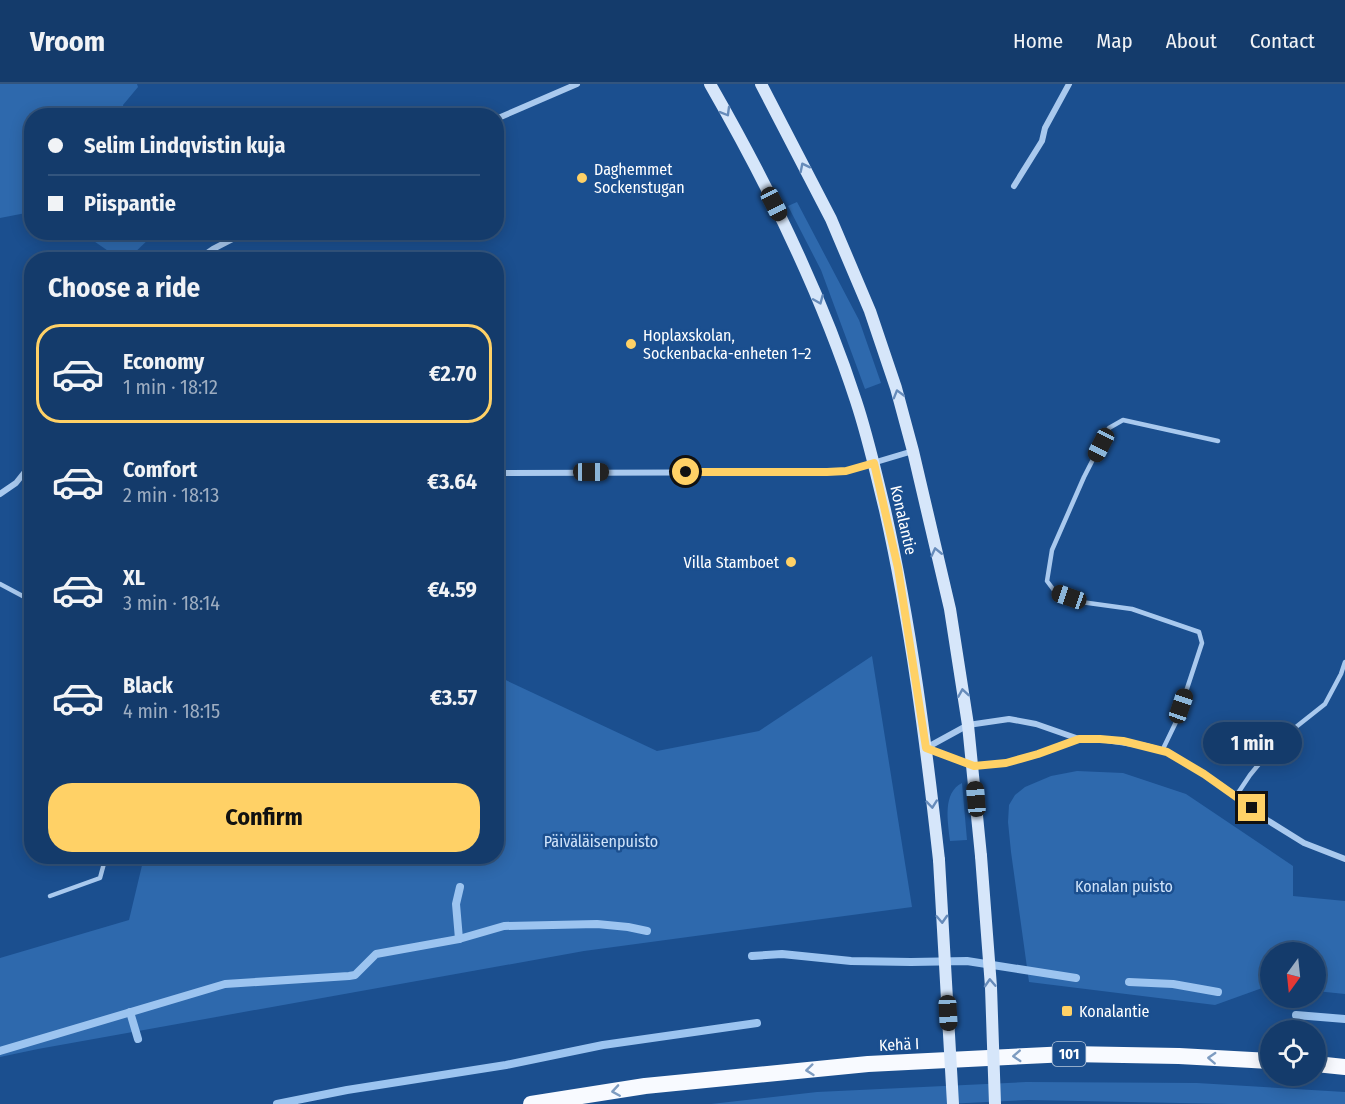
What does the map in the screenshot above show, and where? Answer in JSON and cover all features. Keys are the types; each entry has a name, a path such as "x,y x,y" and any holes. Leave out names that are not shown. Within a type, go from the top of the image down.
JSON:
{"highway":[{"name":"Kehä I","path":"531,1104 645,1086 868,1064 1068,1054 1260,1060"},
{"path":"1326,1065 1345,1066"}],"main road":[{"name":"Konalantie","path":"710,84 742,140 796,246 829,324 874,463 898,568 926,748 939,860 953,1104"},
{"name":"Konalantie","path":"761,84 831,219 870,311 896,388 913,451 950,609 974,766 991,987 995,1104"}],"street":[{"path":"504,116 577,84"},
{"path":"1014,186 1042,141 1045,128 1069,84"},
{"path":"209,252 230,240"},
{"path":"504,473 846,471 913,451"},
{"path":"0,495 16,483 24,473"},
{"path":"926,748 968,725 1009,720 1036,724 1079,739 1123,741 1167,752 1204,774 1267,820 1304,843 1345,859"},
{"path":"926,748 974,766 1006,763 1079,739"}],"lane":[{"path":"1162,751 1176,722 1202,643 1199,632 1132,609 1081,602 1056,593 1047,581 1052,550 1084,477 1109,428 1123,420 1218,441"},
{"path":"0,584 24,597"},
{"path":"1236,796 1277,742 1325,704 1345,662"},
{"path":"50,896 100,878 104,864"}],"green space":[{"path":"0,84 137,84 138,87 123,105 124,108 24,108 24,213 0,218"},
{"path":"797,202 859,320 881,383 865,389 821,270 788,206"},
{"path":"92,240 148,240 135,252 110,252"},
{"name":"Päiväläisenpuisto","path":"872,656 912,907 584,951 0,1057 0,958 129,920 142,864 504,864 504,679 657,751 759,731"},
{"name":"Konalan puisto","path":"1077,771 1123,773 1186,794 1293,866 1293,896 1345,901 1345,994 1326,992 1326,942 1260,942 1260,989 1215,1005 1029,982 1011,852 1009,805 1015,795 1025,787 1051,776"},
{"path":"962,783 967,840 950,841 949,801 951,794"},
{"path":"1026,1082 1197,1083 1345,1092 1345,1104 1028,1100 946,1104 711,1104 817,1092"}],"waterway":[{"path":"459,939 456,904 460,887"},
{"path":"0,1051 225,984 355,975 376,954 459,939 504,926 597,924 647,931"},
{"path":"752,956 782,954 851,961 967,961 1076,978"},
{"path":"1129,982 1173,984 1218,992"},
{"path":"130,1012 138,1039"},
{"path":"1296,1015 1345,1019"},
{"path":"277,1104 347,1090 506,1065 603,1045 757,1023"}],"place":[{"name":"Daghemmet Sockenstugan","path":"582,178"},
{"name":"Hoplaxskolan, Sockenbacka-enheten 1–2","path":"631,344"},
{"name":"Villa Stamboet","path":"791,562"},
{"name":"Konalantie","path":"1067,1011"}],"route":[{"path":"686,472 827,472 846,471 874,463 898,568 926,748 974,766 1006,763 1079,739 1123,741 1167,752 1204,774 1252,808"}]}
